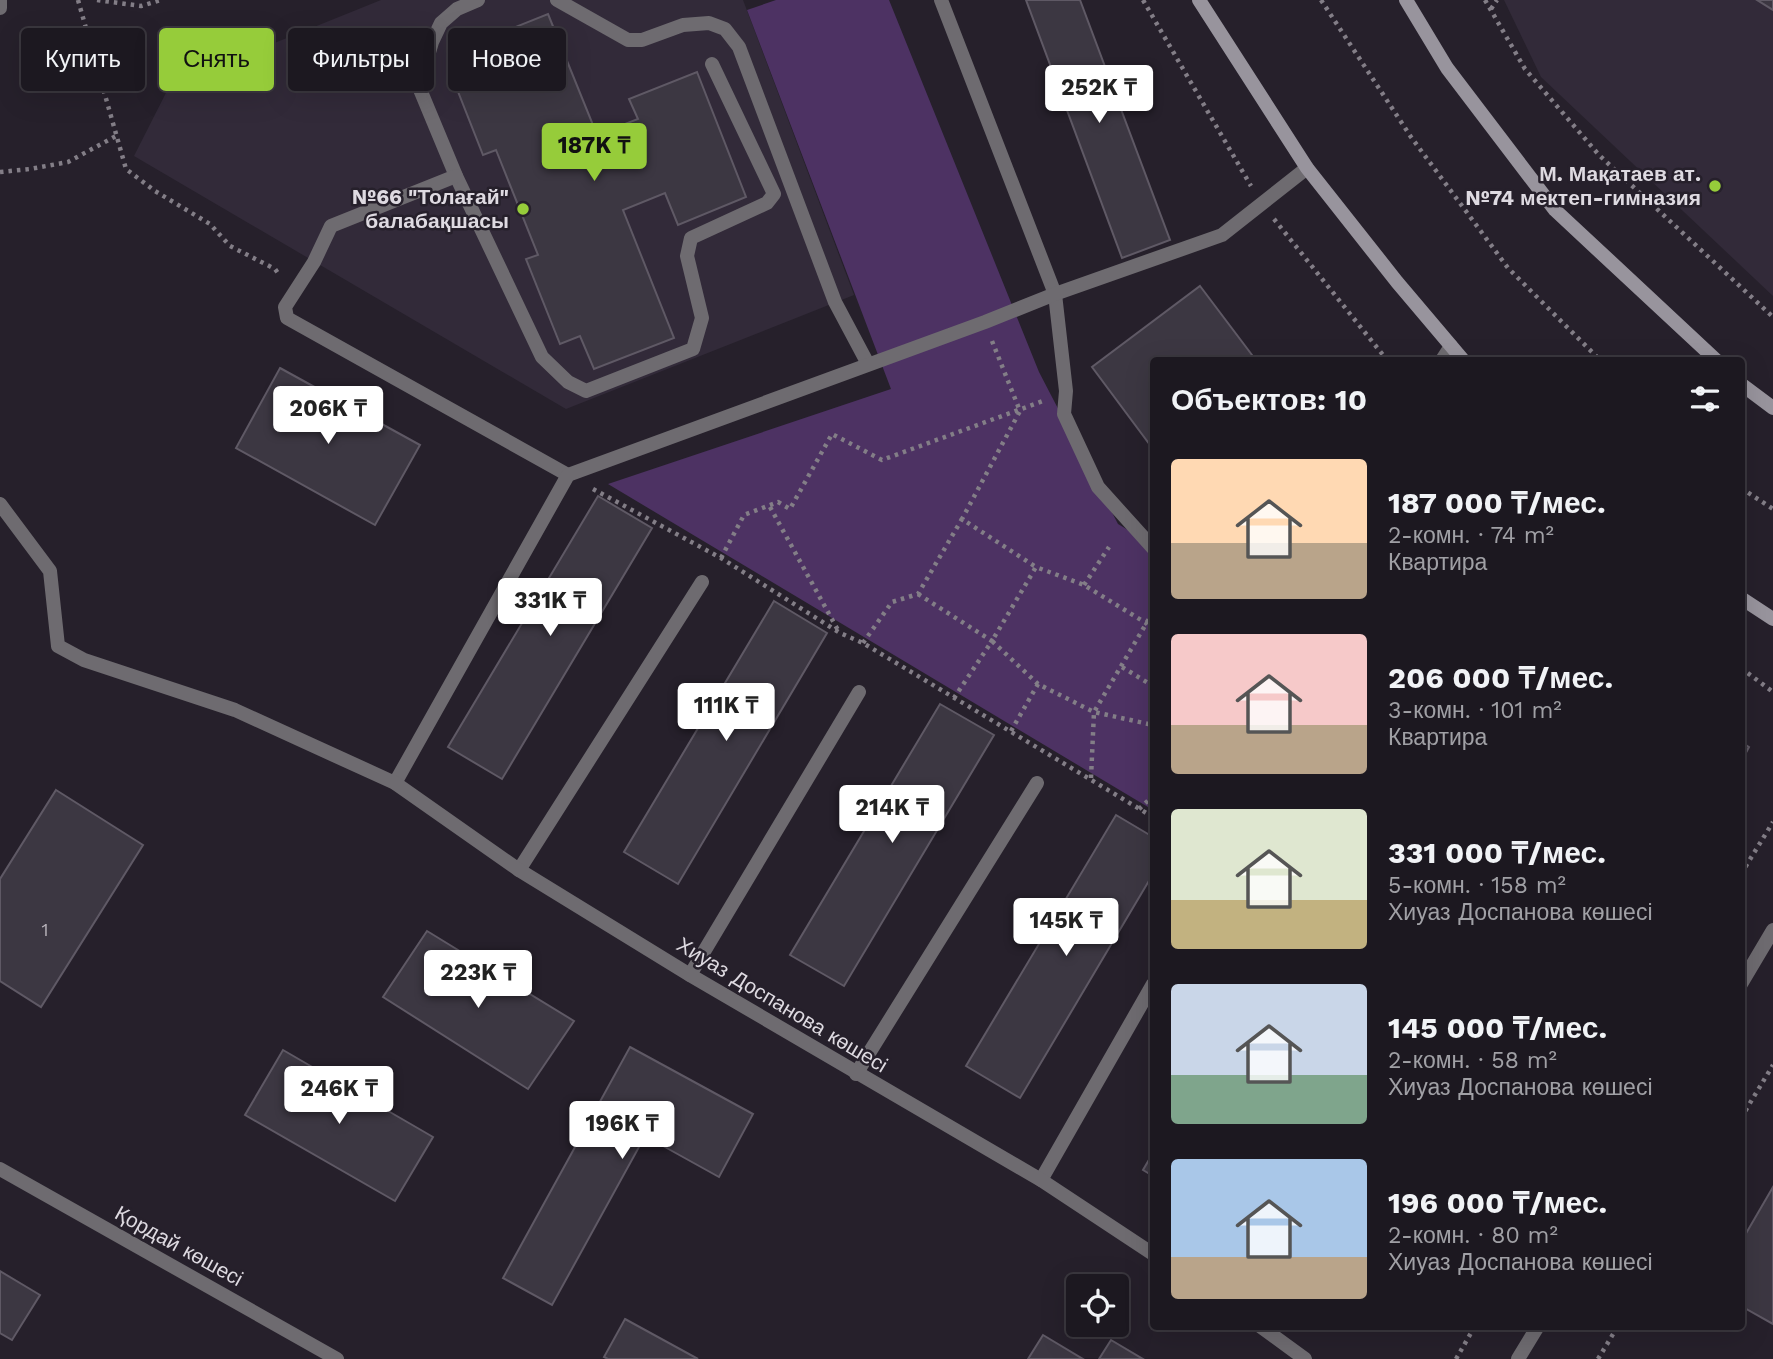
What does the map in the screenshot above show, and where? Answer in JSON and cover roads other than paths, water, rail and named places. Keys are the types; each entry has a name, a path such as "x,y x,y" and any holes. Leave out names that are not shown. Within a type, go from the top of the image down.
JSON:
{"street":[{"path":"0,9 1,0"},
{"path":"478,0 457,9 441,23 432,42 419,87 456,176 542,357 568,382 586,391 693,349 702,317 687,256 691,238 767,203 774,194 712,64"},
{"path":"556,0 628,40 642,40 683,26 709,23 725,29 740,47 835,303 868,364"},
{"path":"941,0 1055,295 1066,391 1064,414 1098,487 1150,545"},
{"path":"1199,0 1307,168 1460,357"},
{"path":"1406,0 1447,68 1555,210 1713,357"},
{"path":"395,783 568,475 1222,235 1307,168"},
{"path":"456,176 331,226 314,261 285,307 287,318 568,475"},
{"path":"1444,357 1451,346"},
{"path":"1745,387 1773,408"},
{"name":"Хиуаз Доспанова көшесі","path":"0,504 50,571 58,646 84,660 235,710 395,783 519,870 856,1074 1041,1180 1150,1252"},
{"path":"519,870 702,582"},
{"path":"1745,601 1773,619"},
{"path":"690,975 859,692"},
{"path":"856,1074 1037,783"},
{"path":"1745,977 1773,930"},
{"path":"1041,1180 1150,989"},
{"name":"Қордай көшесі","path":"0,1169 337,1359"},
{"path":"1265,1330 1305,1359"},
{"path":"1518,1359 1536,1330"}],"place":[{"name":"М. Мақатаев ат. №74 мектеп-гимназия","path":"1715,186"},
{"name":"№66 \"Толағай\" балабақшасы","path":"523,209"}]}
